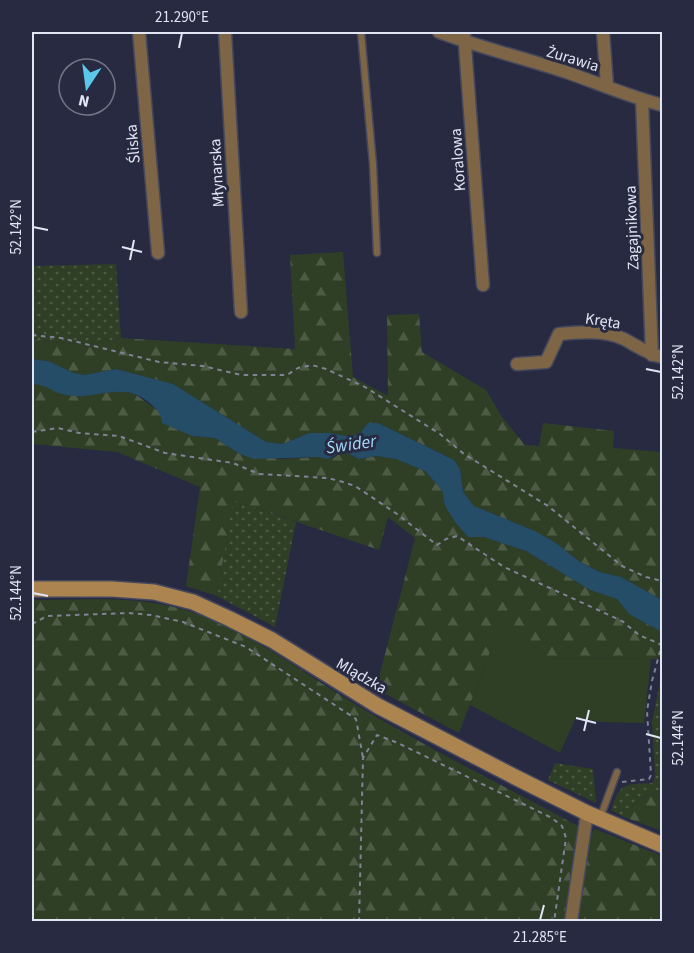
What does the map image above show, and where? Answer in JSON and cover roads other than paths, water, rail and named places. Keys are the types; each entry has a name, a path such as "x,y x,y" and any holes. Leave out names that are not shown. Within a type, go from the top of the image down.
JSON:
{"street":[{"name":"Śliska","path":"139,32 158,253"},
{"name":"Młynarska","path":"225,32 241,312"},
{"name":"Żurawia","path":"439,32 465,37 642,100 663,105"},
{"path":"603,32 607,86"},
{"name":"Koralowa","path":"465,37 483,285"},
{"name":"Zagajnikowa","path":"642,100 658,356"},
{"name":"Kręta","path":"517,364 546,362 559,334 588,332 621,338 658,356"},
{"name":"Mlądzka","path":"32,589 112,589 154,592 193,602 272,640 378,706 593,816 663,844"},
{"path":"571,921 593,816"}],"lane":[{"path":"361,32 372,153 377,253"},
{"path":"593,816 615,782 617,772"}],"water":[{"name":"Świder","path":"32,359 48,361 74,373 85,375 116,369 173,384 266,442 283,444 309,433 331,433 351,437 361,432 368,423 378,423 454,460 460,469 463,492 474,506 535,531 556,543 580,562 600,572 621,577 662,600 662,632 629,614 617,599 590,590 526,551 484,537 468,537 445,506 442,490 425,471 396,459 376,456 359,459 343,451 328,459 318,457 254,459 240,454 215,438 192,436 162,423 159,412 151,404 130,393 110,392 77,396 61,394 42,385 32,384"}]}
